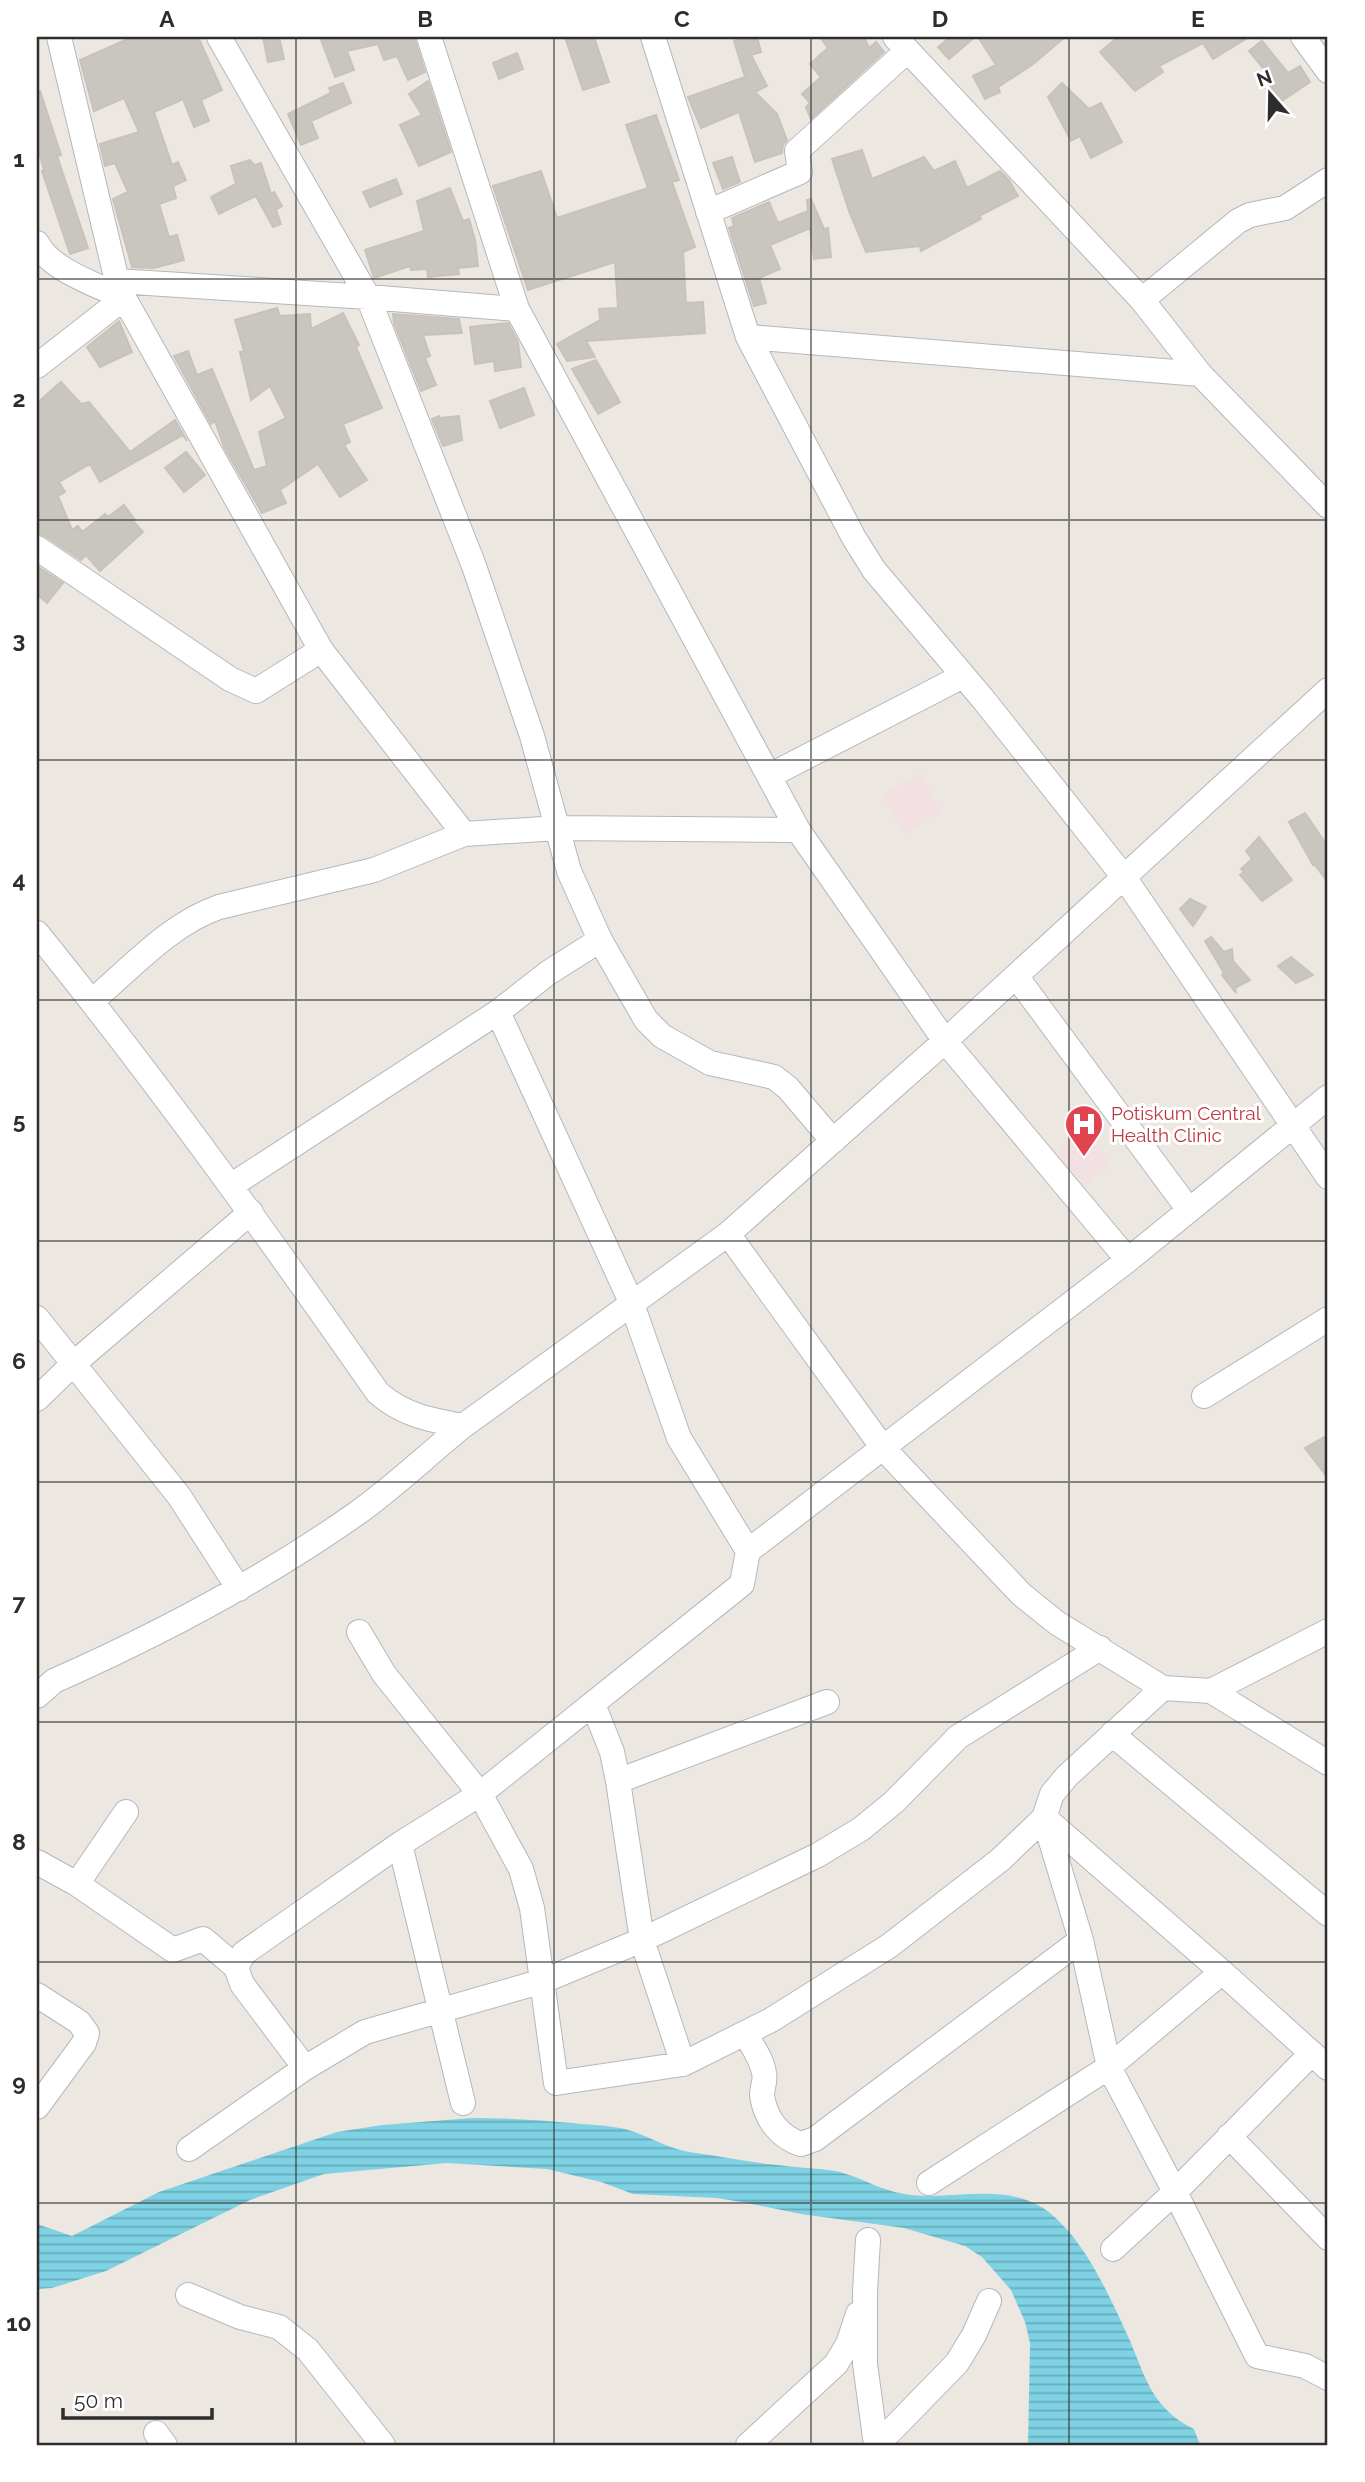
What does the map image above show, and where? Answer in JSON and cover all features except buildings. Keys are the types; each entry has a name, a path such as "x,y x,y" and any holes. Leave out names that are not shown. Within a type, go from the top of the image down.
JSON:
{"street":[{"path":"59,37 121,289 321,650 464,834"},
{"path":"219,37 368,297 474,566 532,736 569,871 600,940 646,1020 662,1036 710,1063 774,1077 788,1088 833,1141"},
{"path":"429,37 517,309 798,830 944,1041 1128,1261"},
{"path":"653,37 748,337 854,538 874,570 1124,877 1328,1177"},
{"path":"1303,37 1328,71"},
{"path":"708,212 800,172 797,151 901,44 1142,300 1200,374 1328,506"},
{"path":"1142,300 1238,222 1250,215 1284,208 1328,180"},
{"path":"37,243 40,250 58,266 121,289 368,297 517,309"},
{"path":"37,366 121,289"},
{"path":"748,337 1200,374"},
{"path":"37,548 230,679 257,691 321,650"},
{"path":"769,776 963,676"},
{"path":"37,1696 54,1681 239,1589 358,1513 463,1426 729,1234 1328,690"},
{"path":"92,1001 178,927 196,915 219,907 374,870 464,834 558,828 798,830"},
{"path":"37,933 232,1185 377,1393 393,1406 419,1418 463,1426"},
{"path":"232,1185 498,1012 548,973 600,940"},
{"path":"1016,976 1189,1210"},
{"path":"236,1967 244,1953 400,1844 480,1794 742,1584 748,1551 679,1438 632,1304 498,1012"},
{"path":"748,1551 1128,1261 1328,1097"},
{"path":"37,1399 72,1365 251,1212"},
{"path":"729,1234 883,1448 1021,1594 1057,1623 1163,1688 1211,1691 1328,1763"},
{"path":"37,1318 179,1496 239,1589"},
{"path":"1204,1396 1328,1319"},
{"path":"1211,1691 1328,1631"},
{"path":"359,1632 384,1674 480,1794 521,1869 532,1908 556,2083 683,2064 771,2020 889,1946 1000,1860 1044,1818 1052,1794 1067,1776 1163,1688"},
{"path":"189,2149 305,2068 365,2032 543,1981 642,1940 818,1855 861,1829 894,1802 958,1737 1100,1648"},
{"path":"618,1781 827,1702"},
{"path":"593,1704 612,1752 642,1940 683,2064"},
{"path":"1112,1734 1328,1914"},
{"path":"77,1884 126,1812"},
{"path":"1044,1818 1082,1940 1109,2067 1257,2356 1305,2366 1328,2378"},
{"path":"1044,1818 1320,2060 1230,2136 1113,2249"},
{"path":"400,1844 463,2103"},
{"path":"37,1861 77,1884 173,1950 203,1939 236,1967 242,1983 305,2068"},
{"path":"745,2033 765,2075 762,2094 770,2121 787,2140 801,2144 815,2139 1082,1940"},
{"path":"929,2183 1109,2067 1222,1972"},
{"path":"37,1995 79,2022 87,2033 84,2043 37,2107"},
{"path":"1230,2136 1328,2238"},
{"path":"868,2239 865,2364 877,2445"},
{"path":"748,2445 836,2364 848,2344 865,2291"},
{"path":"188,2294 240,2317 279,2327 308,2350 383,2445"},
{"path":"877,2445 957,2363 974,2335 989,2301"}],"shaded area":[{"path":"920,774 942,811 905,833 881,795"},
{"name":"Potiskum Central Health Clinic","path":"1081,1131 1111,1163 1086,1186 1056,1154 1069,1137"}],"water":[{"path":"472,2118 612,2127 625,2129 681,2150 836,2171 881,2188 911,2195 1001,2195 1034,2203 1050,2213 1074,2238 1111,2300 1150,2388 1167,2410 1194,2429 1200,2445 1028,2445 1030,2343 1025,2322 1011,2290 982,2257 965,2246 904,2228 801,2214 742,2202 633,2194 601,2182 547,2169 447,2163 324,2174 250,2200 106,2271 52,2288 37,2289 37,2224 72,2236 159,2192 337,2132 382,2125"}],"place":[{"name":"Potiskum Central Health Clinic","path":"1084,1158"}]}
